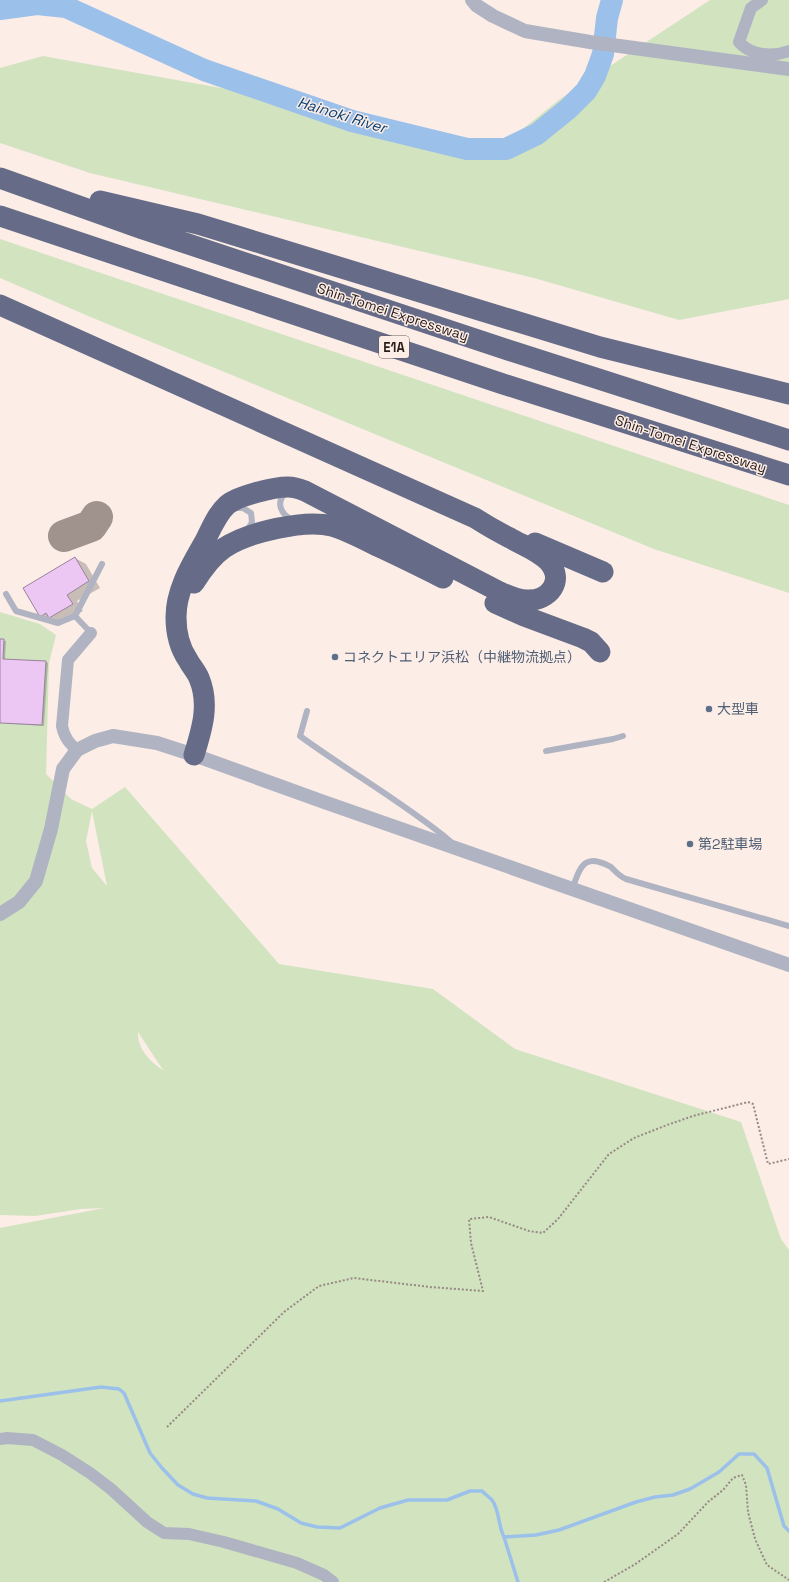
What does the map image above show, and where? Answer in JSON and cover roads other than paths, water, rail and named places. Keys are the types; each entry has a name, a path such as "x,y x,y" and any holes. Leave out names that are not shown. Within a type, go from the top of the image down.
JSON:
{"highway":[{"path":"2,179 198,224 600,347 789,394"},
{"name":"Shin-Tomei Expressway","path":"2,179 143,229 384,309 789,440"},
{"name":"Shin-Tomei Expressway","path":"0,216 789,476"},
{"path":"0,305 475,518 603,572"},
{"path":"201,757 204,696 198,676 182,650 178,640 177,605 187,574 222,510 227,504 243,497 278,488 297,488 508,595 525,600 541,599 552,590 555,576 549,563 537,553 475,518"},
{"path":"201,757 213,719 213,694 207,674 192,647 188,636 185,614 186,603 193,584 206,565 222,549 241,539 281,528 312,524 331,526 351,533 524,616 583,638 591,642 600,652"}],"street":[{"path":"472,0 476,5 493,16 525,31 617,46 789,69"},
{"path":"762,0 751,8 739,42 744,47 761,54 783,53 782,57 789,69"},
{"path":"77,750 63,734 62,726 68,660 91,633"},
{"path":"0,914 19,902 36,881 51,829 63,769 77,750 95,741 113,736 157,743 201,757 324,802 789,966"},
{"path":"0,1439 7,1438 33,1440 62,1455 111,1489 147,1522 164,1533 189,1534 224,1542 297,1563 324,1575 333,1582"}],"lane":[{"path":"297,488 284,495 280,504 284,514 293,521 303,524"},
{"path":"222,510 243,508 251,513 252,522 241,539"},
{"path":"6,594 16,612 58,623 75,616 102,564"},
{"path":"75,616 91,633"},
{"path":"307,711 300,736 422,819 459,849"},
{"path":"546,751 623,736"},
{"path":"572,890 582,866 587,861 594,860 611,867 620,877 789,926"}],"waterway":[{"name":"Hainoki River","path":"0,9 37,4 66,7 204,70 352,121 467,149 506,149 537,134 568,109 586,91 595,76 603,54 607,18 612,0"},
{"path":"0,1401 101,1387 119,1389 124,1393 150,1453 178,1485 193,1494 207,1498 256,1501 278,1509 301,1523 317,1527 340,1528 380,1508 408,1500 447,1500 470,1491 482,1491 495,1504 502,1533 518,1582"},
{"path":"504,1537 536,1535 559,1530 636,1502 655,1497 673,1495 690,1489 719,1472 739,1454 754,1454 767,1468 784,1526 789,1531"}],"place":[{"name":"コネクトエリア浜松（中継物流拠点）","path":"335,657"},
{"name":"大型車","path":"709,709"},
{"name":"第2駐車場","path":"690,844"}]}
